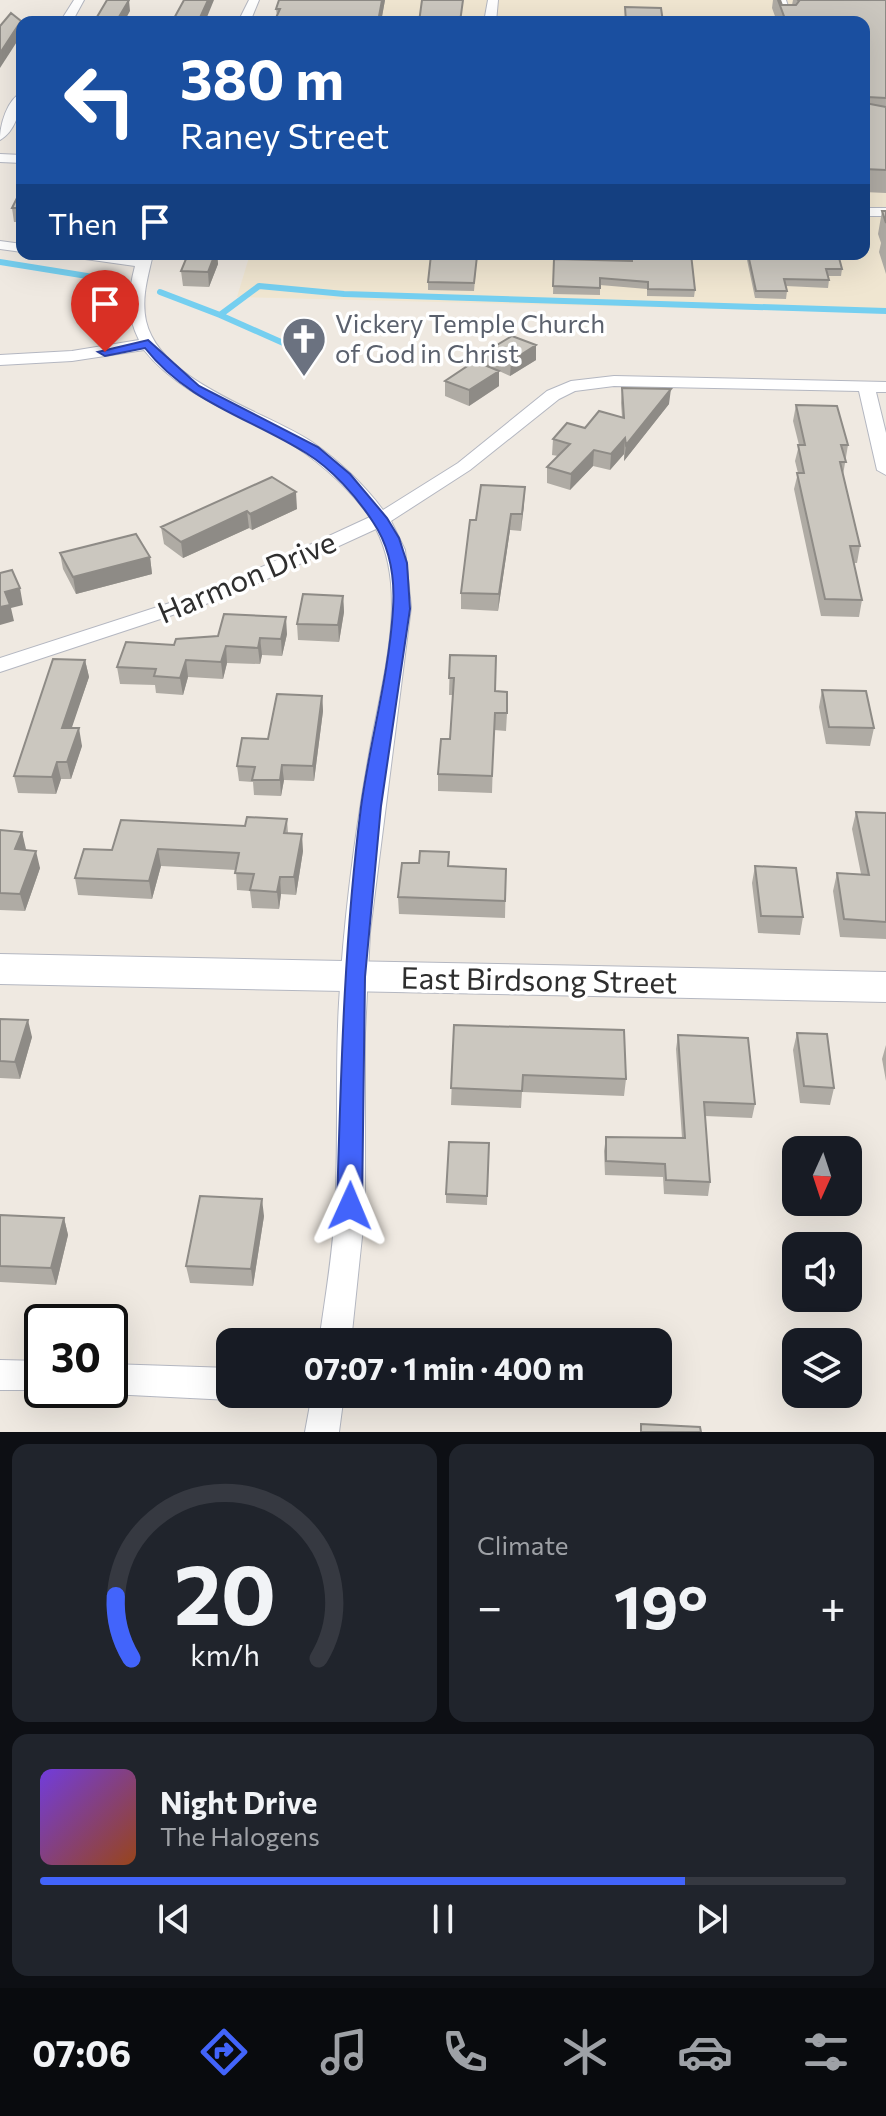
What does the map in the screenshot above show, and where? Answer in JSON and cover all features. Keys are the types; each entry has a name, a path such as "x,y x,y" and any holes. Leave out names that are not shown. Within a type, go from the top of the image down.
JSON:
{"street":[{"path":"0,136 16,107"},
{"path":"144,260 135,307 148,344 167,368 194,389 313,451 344,477 379,518 391,538 399,563 402,609 371,806 354,977 349,1219 337,1328"},
{"path":"0,360 72,356 148,344"},
{"name":"Harmon Drive","path":"0,665 216,597 324,549 455,473 553,395 571,386 614,381 876,387"},
{"path":"876,387 886,470"},
{"name":"East Birdsong Street","path":"0,969 886,987"},
{"path":"0,1375 24,1376"},
{"path":"128,1380 216,1383"},
{"path":"322,1432 326,1408"}],"shaded area":[{"path":"332,0 886,0 886,313 237,297 248,260 870,260 870,16 327,16"}],"building":[{"path":"107,0 129,0 120,16 98,16"},
{"path":"184,0 208,0 201,16 175,16"},
{"path":"279,0 382,0 379,16 277,16 280,9 276,9"},
{"path":"422,0 463,0 461,16 420,16"},
{"path":"778,0 782,5 796,5 798,0 886,0 886,98 870,97 870,16 784,16"},
{"path":"625,7 661,8 662,16 626,16"},
{"path":"11,13 16,17 16,29 0,53 0,26"},
{"path":"870,104 886,107 886,170 870,169"},
{"path":"186,260 213,260 208,272 181,271"},
{"path":"430,260 477,260 474,283 428,282"},
{"path":"554,260 692,260 695,290 648,289 648,282 600,278 600,288 553,286"},
{"path":"749,260 840,260 842,269 826,269 829,280 784,279 787,291 756,291"},
{"path":"512,336 536,345 511,361 487,351"},
{"path":"475,361 499,371 469,390 445,381"},
{"path":"622,388 671,389 626,445 625,438 611,454 594,450 571,474 547,467 570,444 553,439 567,423 585,428 599,411 624,418"},
{"path":"796,405 837,406 848,445 841,445 846,462 840,462 860,546 850,546 862,600 825,599 797,473 804,473 798,445 805,445"},
{"path":"272,477 296,492 181,542 161,527"},
{"path":"481,485 525,487 522,514 511,514 499,594 461,593 470,520 476,520"},
{"path":"136,534 150,557 73,577 60,553"},
{"path":"12,570 20,588 5,592 10,605 0,607 0,573"},
{"path":"303,594 343,596 338,625 297,624"},
{"path":"224,614 286,617 281,639 260,638 258,648 226,646 221,662 186,660 180,678 154,676 156,669 117,667 126,642 174,645 176,639 218,636"},
{"path":"450,655 496,656 495,691 507,692 507,713 495,713 492,776 438,774 441,739 450,739 454,678 449,678"},
{"path":"53,659 85,660 62,728 79,728 67,762 57,762 52,777 14,776"},
{"path":"822,690 866,691 874,728 829,727"},
{"path":"277,694 322,696 313,766 282,765 280,780 252,780 255,767 237,766 242,738 268,739"},
{"path":"856,812 886,813 886,922 844,919 837,873 869,875"},
{"path":"247,817 287,819 284,833 302,834 294,877 280,877 277,892 250,890 254,874 235,873 239,853 158,849 149,881 75,878 84,849 112,850 121,820 245,826"},
{"path":"0,830 22,832 15,849 36,851 20,894 0,893"},
{"path":"420,851 449,852 448,866 506,869 505,901 398,897 402,863 419,863"},
{"path":"755,866 796,868 803,917 761,916"},
{"path":"0,1019 28,1020 15,1062 0,1061"},
{"path":"454,1025 624,1030 626,1079 523,1075 522,1091 451,1088"},
{"path":"797,1033 827,1034 834,1088 804,1086"},
{"path":"678,1035 748,1038 755,1104 704,1102 710,1182 666,1180 665,1164 606,1161 606,1137 685,1138"},
{"path":"449,1142 489,1143 487,1196 446,1194"},
{"path":"200,1196 262,1199 251,1269 186,1266"},
{"path":"0,1215 64,1218 51,1268 0,1266"},
{"path":"641,1424 700,1427 701,1432 641,1432"}],"waterway":[{"path":"0,262 112,280"},
{"path":"220,315 259,286 344,294 886,311"},
{"path":"160,292 220,315"},
{"path":"220,315 308,354"}],"place":[{"name":"Vickery Temple Church of God in Christ","path":"304,378"}],"route":[{"path":"105,352 148,344 167,368 194,389 288,435 313,451 344,477 379,518 391,538 399,563 402,609 371,806 354,977 350,1206"}]}
